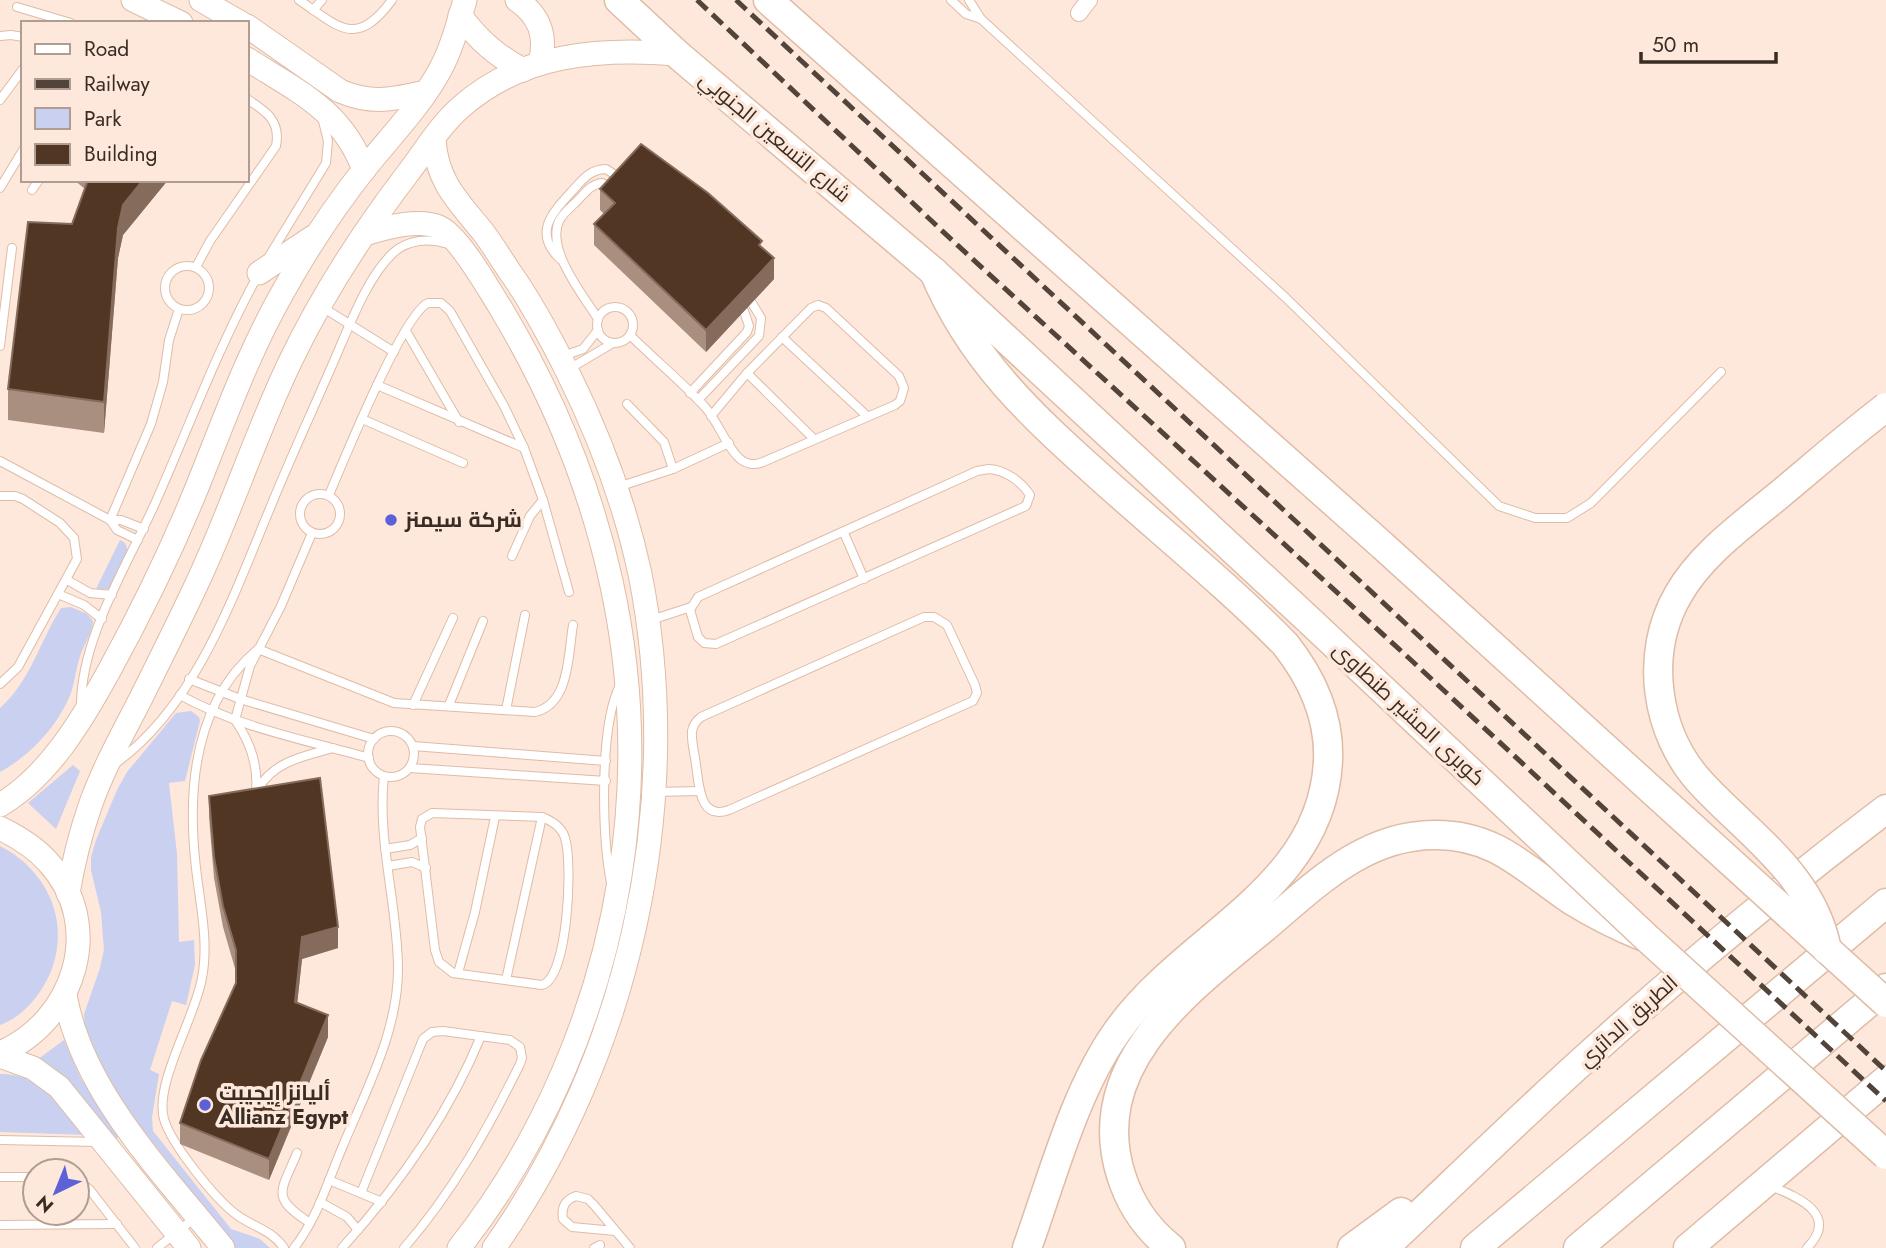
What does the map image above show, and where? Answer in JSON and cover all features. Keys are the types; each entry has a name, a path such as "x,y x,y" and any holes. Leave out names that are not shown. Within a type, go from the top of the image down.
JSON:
{"highway":[{"name":"شارع التسعين الجنوبي","path":"619,0 677,54 934,272"},
{"path":"768,0 1383,546 1886,1003"},
{"path":"934,272 945,299 974,347 1016,399 1285,644 1298,660 1312,686 1327,734 1328,765 1324,795 1306,841 1275,881 1162,979 1116,1033 1082,1096 1027,1248"},
{"name":"كوبرى المشير طنطاوى","path":"934,272 1647,938 1886,1155"},
{"path":"1827,950 1812,906 1794,877 1772,851 1701,783 1678,750 1663,712 1659,692 1658,659 1670,610 1699,567 1739,528 1886,407"},
{"name":"الطريق الدائري","path":"1384,1248 1522,1116 1653,997 1789,884 1886,809"},
{"path":"1171,1248 1142,1219 1132,1203 1118,1167 1115,1111 1125,1074 1144,1042 1194,988 1347,861 1379,845 1415,836 1454,835 1474,839 1510,855 1596,915 1647,938"},
{"path":"1475,1248 1886,903"},
{"path":"1578,1248 1886,988"},
{"path":"1688,1248 1886,1080"},
{"path":"1352,1248 1394,1217 1450,1186"}],"street":[{"path":"132,0 170,20"},
{"path":"201,0 238,21"},
{"path":"517,0 530,9 541,27 544,49 532,66"},
{"path":"465,5 481,42 494,53 532,66"},
{"path":"0,806 31,782 82,719 146,604 190,505 251,352 283,291 318,233 426,92 442,67 465,5"},
{"path":"248,27 340,91 355,98 388,100 426,92"},
{"path":"68,893 81,835 105,771 194,590 290,361 320,305 364,234 461,107 492,86 532,66 579,54 606,51 677,54"},
{"path":"248,60 333,118 351,140 364,170"},
{"path":"434,139 438,166 449,190 486,236 513,276 563,363 591,422 615,488 637,562 648,621 653,670 654,792 648,864 628,953 601,1040 584,1083 543,1168 495,1247"},
{"path":"364,234 401,225 435,225 450,234 494,298 524,351 571,450 612,581 627,673 630,748 623,855 615,902 590,1001 558,1082 506,1181 459,1248"},
{"path":"259,273 318,233"},
{"path":"627,673 653,670"},
{"path":"0,828 23,839 49,863 68,893 78,944 74,971 65,995 52,1015 36,1032 0,1055"},
{"path":"65,995 75,1038 97,1083 132,1134 223,1248"},
{"path":"0,1055 21,1062 47,1076 71,1099 183,1240"}],"lane":[{"path":"313,10 322,0"},
{"path":"302,1 343,29 355,30 372,22 392,0"},
{"path":"951,0 966,13 981,19"},
{"path":"969,0 981,19 1286,298 1499,506 1535,518 1567,518 1591,503 1721,372"},
{"path":"17,7 64,21"},
{"path":"0,36 21,37"},
{"path":"0,100 21,72"},
{"path":"82,719 84,665 211,367 259,273 326,163 327,130 323,119 304,96"},
{"path":"196,267 210,242 276,146 278,130 275,122 264,110 248,100"},
{"path":"0,188 21,153"},
{"path":"613,342 606,341 598,330 598,319 563,261 548,243 547,223 551,213 595,170 606,169 625,183"},
{"path":"32,190 38,182"},
{"path":"563,261 556,237 563,215 597,183 606,184 617,191"},
{"path":"105,771 154,730 189,679 232,599 349,324 392,253 415,242 436,240 464,253"},
{"path":"0,346 4,287 12,248"},
{"path":"196,267 209,282 208,296 200,307 179,309 169,300 165,286 167,279 176,268 196,267"},
{"path":"329,495 394,352 415,314 423,305 435,302 446,307 483,367 524,448 543,500 569,592"},
{"path":"698,400 759,336 761,318 752,303"},
{"path":"320,305 394,352"},
{"path":"630,335 698,400 739,459 756,465 900,401 904,388 903,382 827,308 818,305 811,308 747,373 711,416"},
{"path":"563,363 613,342 625,340 633,328 629,314 616,307 608,308 598,319"},
{"path":"110,520 156,410 169,340 179,309"},
{"path":"690,393 747,332 749,326 744,311"},
{"path":"563,363 583,349 598,330"},
{"path":"406,331 459,422"},
{"path":"782,337 867,416"},
{"path":"747,373 814,439"},
{"path":"377,385 524,448"},
{"path":"627,404 664,442 673,469"},
{"path":"362,419 463,463"},
{"path":"615,488 673,469 729,443"},
{"path":"0,461 110,520 117,530 138,540"},
{"path":"648,621 691,607 698,597 983,469 1006,473 1030,495 1029,503 1023,508 712,645 704,643 698,637 691,607"},
{"path":"315,495 329,495 339,507 339,523 328,533 312,533 302,523 301,509 309,498 315,495"},
{"path":"0,496 23,499 68,530 74,538 77,559 18,667 0,684"},
{"path":"512,556 530,516 543,500"},
{"path":"110,520 121,520 144,529"},
{"path":"254,810 257,791 253,756 235,719 250,666 281,606 312,533"},
{"path":"844,533 864,579"},
{"path":"67,580 90,593 112,595"},
{"path":"58,594 84,605 102,619"},
{"path":"506,710 525,615"},
{"path":"925,617 939,618 947,625 976,689 976,698 970,704 723,812 706,807 700,791 692,732 696,721 701,717 925,617"},
{"path":"413,705 453,618"},
{"path":"449,705 483,621"},
{"path":"258,649 383,700 413,705 535,712 549,707 562,687 573,625"},
{"path":"258,649 240,664 220,692 211,711 195,768 195,864 204,931 202,978 162,1096 163,1118 172,1137 223,1204 241,1218 269,1232 284,1248"},
{"path":"615,902 605,843 606,761 609,713 627,673"},
{"path":"189,679 240,699 374,739"},
{"path":"180,695 211,711 369,758"},
{"path":"396,731 406,736 413,746 414,761 410,768 398,776 384,776 371,765 370,744 384,732 396,731"},
{"path":"413,746 606,761"},
{"path":"257,791 267,777 282,765 333,748"},
{"path":"410,768 606,781"},
{"path":"294,1248 320,1202 385,1042 395,1005 398,958 381,808 384,776"},
{"path":"654,792 700,791"},
{"path":"429,814 542,817 556,825 565,838 569,893 563,940 554,975 549,982 542,985 458,973 443,966 436,956 420,823 429,814"},
{"path":"458,973 475,912 495,817"},
{"path":"506,980 542,817"},
{"path":"386,849 410,845 422,838"},
{"path":"388,866 412,862 426,868"},
{"path":"361,1193 423,1039 438,1031 516,1043 522,1052 520,1063 499,1108 466,1165 404,1248"},
{"path":"342,1248 382,1202 425,1142 461,1079 481,1036"},
{"path":"0,1140 106,1142"},
{"path":"297,1153 283,1188 283,1199 291,1211 310,1223"},
{"path":"0,1177 21,1177"},
{"path":"329,1180 382,1202"},
{"path":"1765,1183 1803,1200 1813,1210 1818,1230 1807,1248"},
{"path":"91,1191 135,1248"},
{"path":"615,1231 572,1227 563,1219 563,1207 570,1198 582,1197 594,1205 630,1248"},
{"path":"320,1202 347,1217 358,1230"},
{"path":"157,1248 183,1240 198,1216"},
{"path":"0,1224 117,1224"}],"green space":[{"path":"120,540 125,543 128,551 111,589 96,589"},
{"path":"71,607 87,614 93,621 80,656 71,693 51,728 33,748 0,772 0,708 27,674 61,608"},
{"path":"191,711 200,721 185,781 169,783 177,854 179,942 194,940 195,965 186,1005 172,1001 150,1070 159,1074 152,1117 153,1131 231,1229 260,1239 270,1248 236,1248 106,1083 85,1031 84,1014 104,950 101,912 91,870 91,857 96,840 127,772 176,713"},
{"path":"73,765 80,771 56,829 28,803"},
{"path":"0,846 34,872 45,889 57,926 57,946 53,967 35,999 13,1018 0,1025"},
{"path":"64,1040 81,1079 122,1135 114,1140 37,1060"},
{"path":"0,1074 27,1079 39,1086 60,1104 88,1135 0,1132"}],"building":[{"path":"641,144 708,193 762,241 759,245 774,258 706,330 594,224 615,203 600,189"},
{"path":"87,182 141,182 123,205 118,228 104,402 8,389 28,222 72,224"},
{"path":"320,778 338,927 302,937 295,1002 328,1015 269,1159 180,1123 201,1060 236,983 236,950 223,906 214,857 209,796"}],"railway":[{"path":"697,0 954,242 1411,660 1886,1101"},
{"path":"736,0 1886,1071"}],"place":[{"name":"شركة سيمنز","path":"391,520"},
{"name":"أليانز إيجيبت Allianz Egypt","path":"205,1105"}]}
